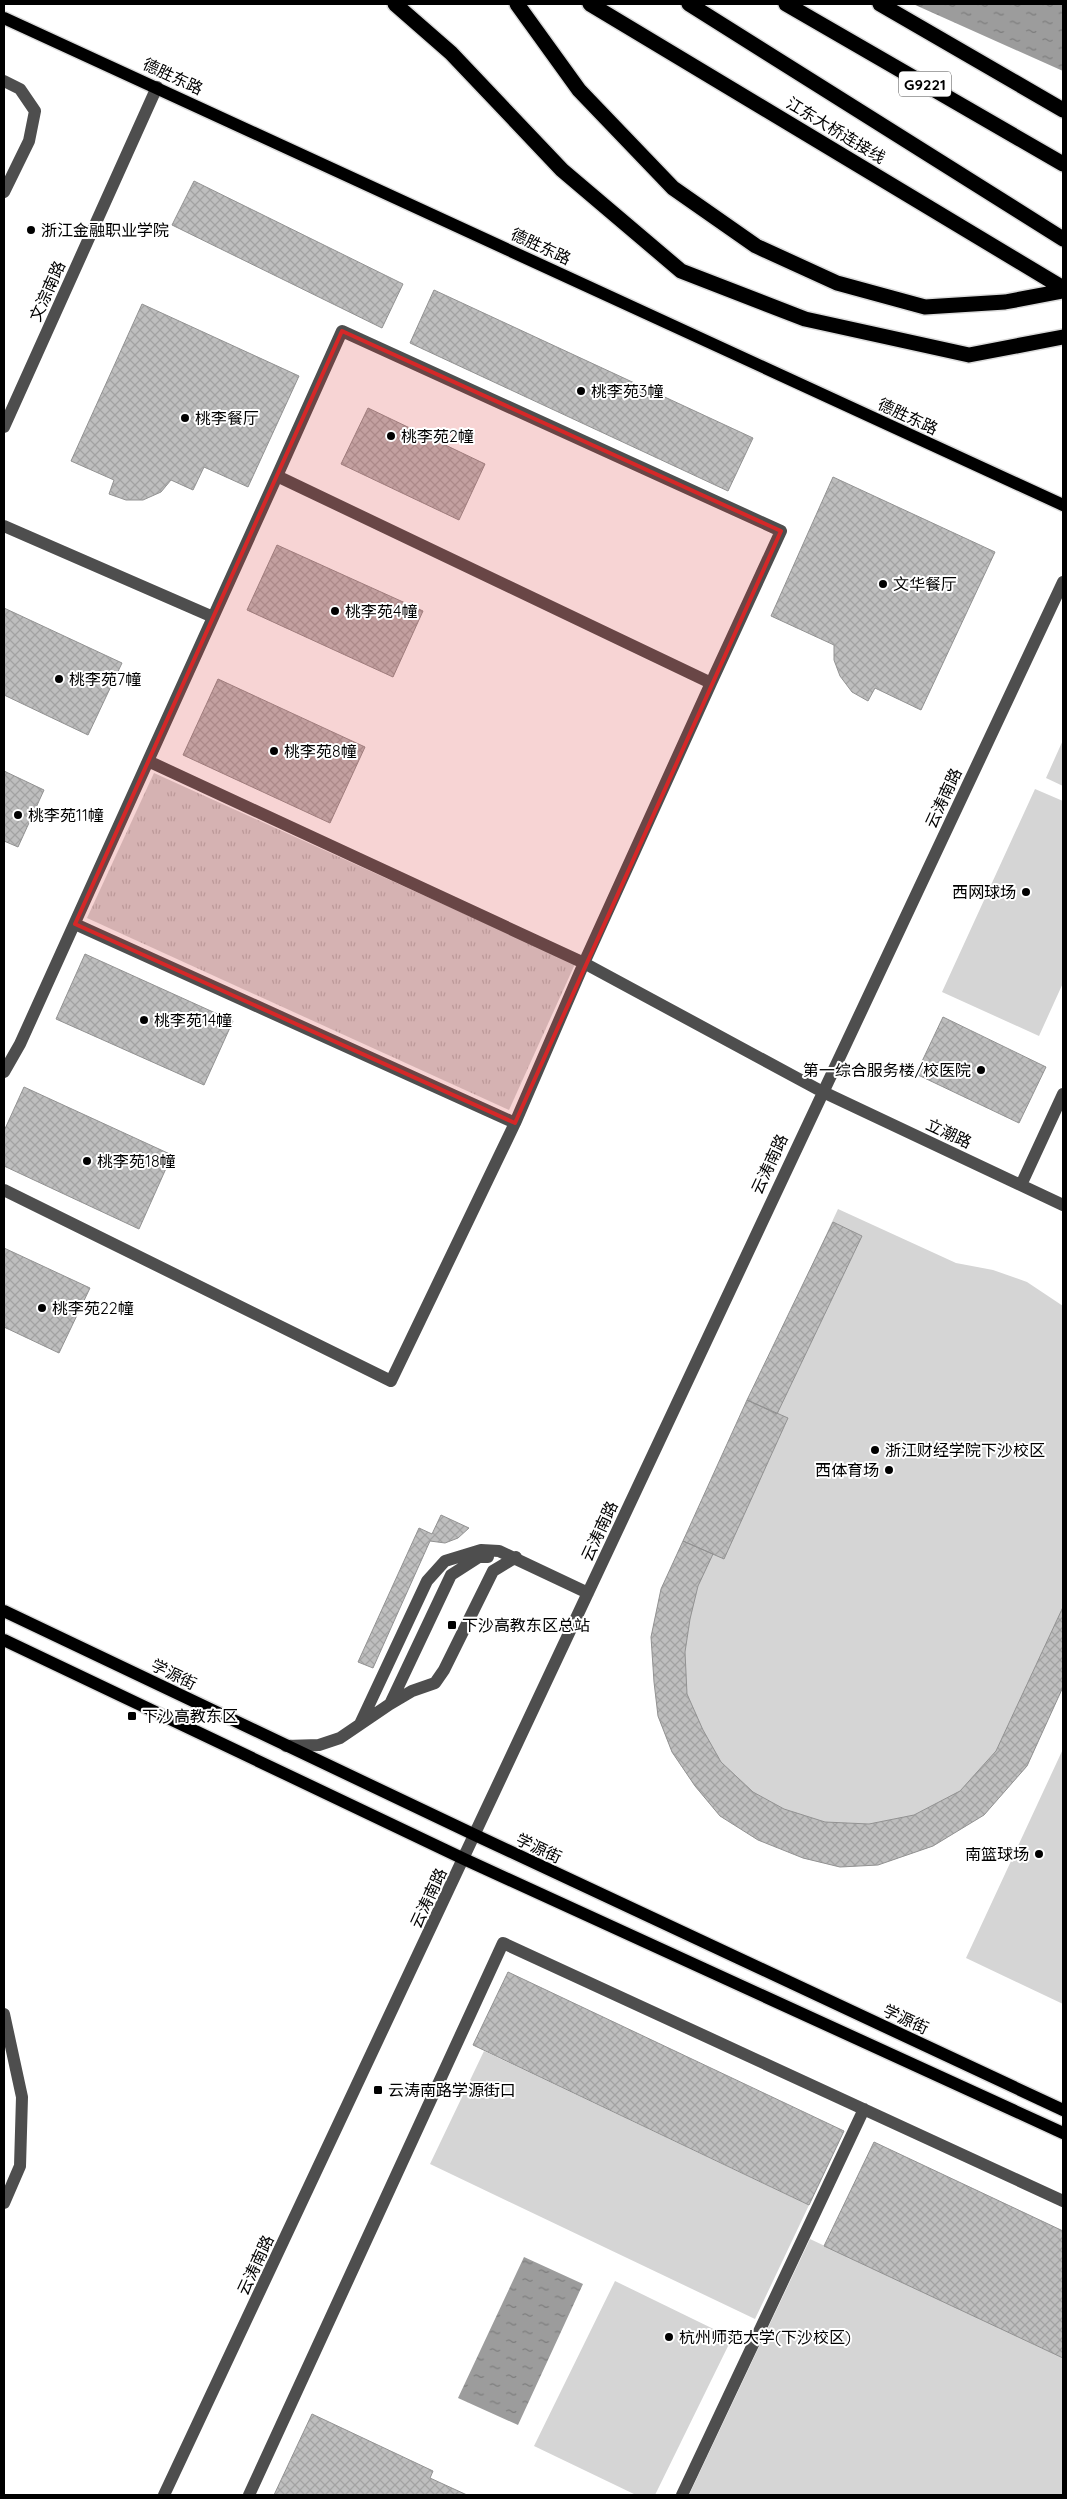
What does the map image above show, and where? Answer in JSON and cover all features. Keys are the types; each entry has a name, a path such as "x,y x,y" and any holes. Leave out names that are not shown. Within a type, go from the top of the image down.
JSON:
{"highway":[{"path":"395,4 451,53 562,170 681,271 805,320 969,355 1063,337"},
{"path":"517,4 578,90 673,188 756,246 837,283 926,307 1004,302 1063,289"},
{"name":"江东大桥连接线","path":"590,4 1063,289"},
{"name":"江东大桥连接线","path":"689,4 1063,239"},
{"name":"G9221","path":"786,4 1063,164"},
{"name":"G9221","path":"880,4 1063,110"}],"main road":[{"name":"德胜东路","path":"4,18 1063,505"},
{"name":"学源街","path":"4,1610 286,1746 1063,2110"},
{"path":"4,1640 464,1859 1063,2133"}],"street":[{"path":"4,81 20,89 35,111 29,141 4,192"},
{"name":"文淙南路","path":"4,428 157,87"},
{"path":"4,1072 20,1044 75,924 342,331 781,531 584,963 515,1124 391,1381 4,1190"},
{"path":"277,476 711,684"},
{"path":"4,526 213,617"},
{"name":"云涛南路","path":"164,2495 464,1859 821,1091 1063,582"},
{"name":"立潮路","path":"148,762 584,963 821,1091 1063,1205"},
{"path":"75,924 515,1124"},
{"path":"1021,1185 1063,1094"},
{"path":"360,1724 426,1581 445,1561 481,1550 500,1550 588,1593"},
{"path":"390,1704 451,1575 479,1557 516,1557"},
{"path":"286,1746 319,1745 340,1738 390,1704 435,1682 444,1670 493,1570 516,1557"},
{"path":"249,2495 502,1943 1063,2201"},
{"path":"4,2014 22,2097 20,2166 4,2204"},
{"path":"682,2495 864,2109"}],"highlighted area":[{"path":"342,331 781,531 515,1123 75,924"}],"green space":[{"path":"1063,740 1063,786 1046,778"},
{"path":"154,773 575,964 509,1110 87,918"},
{"name":"西网球场","path":"1035,789 1063,801 1063,983 1039,1036 942,992"},
{"name":"西体育场","path":"838,1209 956,1263 993,1270 1027,1282 1063,1306 1063,1687 1027,1766 984,1815 933,1846 878,1865 840,1867 803,1858 720,1816 695,1786 672,1752 658,1716 651,1637 661,1589"},
{"name":"南篮球场","path":"1063,1749 1063,2004 966,1958"},
{"path":"484,2051 809,2205 755,2319 430,2164"},
{"path":"810,2239 1063,2358 1063,2495 689,2495"},
{"path":"615,2281 732,2338 655,2495 636,2495 534,2446"}],"water":[{"path":"913,4 1063,4 1063,71"},
{"path":"524,2257 583,2284 518,2425 458,2398"}],"building":[{"path":"194,181 403,284 382,328 172,225"},
{"name":"桃李苑3幢","path":"434,290 753,438 728,491 410,343"},
{"name":"桃李餐厅","path":"142,304 299,376 248,487 204,467 193,490 171,480 161,492 143,500 126,500 109,494 114,480 71,461"},
{"name":"桃李苑2幢","path":"368,408 485,464 459,520 341,464"},
{"name":"文华餐厅","path":"833,477 995,552 921,710 875,688 868,701 852,692 840,676 834,660 834,645 771,616"},
{"name":"桃李苑4幢","path":"277,545 423,611 393,677 247,610"},
{"name":"桃李苑7幢","path":"4,608 122,663 88,735 4,695"},
{"name":"桃李苑8幢","path":"218,679 365,747 330,823 183,755"},
{"name":"桃李苑11幢","path":"4,771 44,790 18,847 4,841"},
{"name":"桃李苑14幢","path":"85,954 233,1021 204,1085 56,1019"},
{"name":"第一综合服务楼/校医院","path":"943,1017 1046,1067 1019,1123 916,1074"},
{"name":"桃李苑18幢","path":"24,1087 172,1155 139,1229 4,1166 4,1131"},
{"path":"833,1222 862,1236 777,1414 747,1400"},
{"name":"桃李苑22幢","path":"4,1248 90,1288 59,1353 4,1327"},
{"path":"747,1400 788,1418 724,1559 683,1541"},
{"path":"441,1515 469,1528 458,1538 445,1543 430,1541 373,1668 358,1662 419,1528 432,1534"},
{"path":"683,1541 713,1554 698,1586 690,1619 685,1652 687,1694 703,1730 721,1762 753,1792 784,1809 825,1822 869,1824 914,1815 960,1791 996,1751 1063,1607 1063,1687 1027,1766 984,1815 933,1846 878,1865 840,1867 803,1858 758,1840 720,1816 695,1786 672,1752 658,1716 651,1637 661,1589"},
{"path":"508,1972 844,2131 809,2205 473,2045"},
{"path":"874,2142 1063,2231 1063,2358 824,2246"},
{"path":"312,2414 433,2471 430,2478 467,2495 274,2495"}],"place":[{"name":"浙江金融职业学院","path":"31,230"},
{"name":"桃李苑3幢","path":"581,391"},
{"name":"桃李餐厅","path":"185,418"},
{"name":"桃李苑2幢","path":"391,436"},
{"name":"文华餐厅","path":"883,584"},
{"name":"桃李苑4幢","path":"335,611"},
{"name":"桃李苑7幢","path":"59,679"},
{"name":"桃李苑8幢","path":"274,751"},
{"name":"桃李苑11幢","path":"18,815"},
{"name":"西网球场","path":"1026,892"},
{"name":"桃李苑14幢","path":"144,1020"},
{"name":"第一综合服务楼/校医院","path":"981,1070"},
{"name":"桃李苑18幢","path":"87,1161"},
{"name":"桃李苑22幢","path":"42,1308"},
{"name":"浙江财经学院下沙校区","path":"875,1450"},
{"name":"西体育场","path":"889,1470"},
{"name":"下沙高教东区总站","path":"452,1625"},
{"name":"下沙高教东区","path":"132,1716"},
{"name":"南篮球场","path":"1039,1854"},
{"name":"云涛南路学源街口","path":"378,2090"},
{"name":"杭州师范大学(下沙校区)","path":"669,2337"}]}
